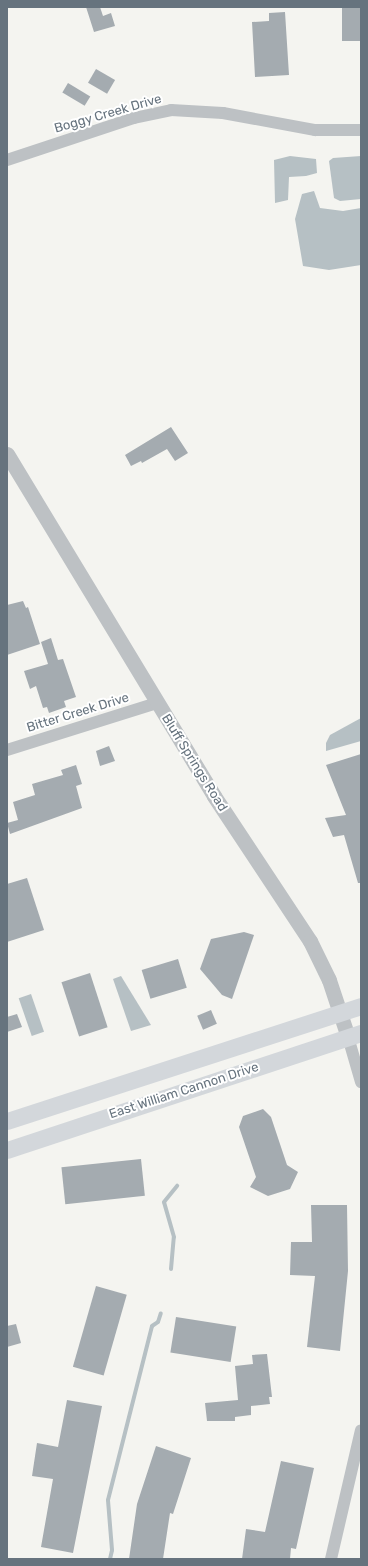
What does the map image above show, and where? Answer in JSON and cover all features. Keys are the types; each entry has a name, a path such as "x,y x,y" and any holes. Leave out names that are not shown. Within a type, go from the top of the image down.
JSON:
{"main road":[{"name":"East William Cannon Drive","path":"7,1121 361,1006"},
{"name":"East William Cannon Drive","path":"7,1150 354,1035"}],"street":[{"name":"Boggy Creek Drive","path":"7,160 134,118 171,110 223,113 315,130 361,130"},
{"name":"Bluff Springs Road","path":"7,454 218,802 310,941 329,980 340,1012 354,1035 361,1082"},
{"name":"Bitter Creek Drive","path":"7,750 157,703"},
{"path":"331,1559 361,1430"}],"shaded area":[{"path":"290,156 316,159 317,173 306,176 289,177 288,200 275,203 274,160"},
{"path":"361,156 361,199 340,201 334,198 329,161 333,158"},
{"path":"314,191 320,208 343,211 361,208 361,265 329,270 303,266 295,219 302,194"},
{"path":"361,718 361,741 326,751 326,743 330,735"},
{"path":"121,976 151,1025 131,1031 113,979"},
{"path":"31,994 44,1032 32,1036 19,998"}],"building":[{"path":"86,7 100,7 103,16 111,13 115,26 94,32"},
{"path":"342,7 361,7 361,41 342,41"},
{"path":"285,12 289,75 255,77 252,22 269,21 269,13"},
{"path":"96,69 115,80 107,94 88,83"},
{"path":"68,83 90,96 85,106 62,92"},
{"path":"171,427 188,453 175,461 167,449 142,463 141,461 131,466 125,455"},
{"path":"23,601 26,608 28,607 40,644 7,655 7,605"},
{"path":"51,638 58,660 63,659 76,697 64,701 66,707 49,713 47,707 43,708 36,686 30,689 24,671 48,664 41,642"},
{"path":"109,746 115,761 100,766 96,751"},
{"path":"361,754 361,883 358,883 344,835 333,837 325,818 346,815 326,765"},
{"path":"76,765 82,784 76,786 82,808 10,834 7,823 18,820 13,802 35,795 32,784 63,775 61,770"},
{"path":"27,878 44,930 7,942 7,884"},
{"path":"244,932 254,935 232,999 222,995 200,969 211,939"},
{"path":"178,959 187,988 150,999 142,970"},
{"path":"90,973 108,1027 79,1036 61,982"},
{"path":"211,1010 217,1024 203,1030 197,1016"},
{"path":"17,1014 22,1027 7,1032 7,1017"},
{"path":"263,1109 271,1117 287,1165 298,1172 290,1189 268,1196 250,1187 256,1177 239,1127 243,1116"},
{"path":"141,1159 145,1196 65,1204 61,1167"},
{"path":"311,1205 347,1205 348,1271 340,1351 307,1347 315,1276 290,1275 291,1242 312,1242"},
{"path":"96,1286 127,1295 104,1376 73,1367"},
{"path":"176,1317 236,1327 231,1362 170,1353"},
{"path":"16,1324 21,1343 7,1347 7,1326"},
{"path":"267,1354 272,1397 269,1397 270,1404 251,1406 251,1415 235,1417 235,1421 207,1421 205,1403 238,1400 235,1366 253,1364 252,1355"},
{"path":"67,1400 102,1406 73,1553 41,1547 53,1479 32,1476 37,1443 58,1447"},
{"path":"156,1446 191,1458 173,1514 170,1513 163,1559 129,1559 137,1504"},
{"path":"281,1461 314,1468 296,1549 291,1548 290,1559 242,1559 246,1529 265,1532"}],"waterway":[{"path":"171,1269 174,1237 164,1202 177,1186"},
{"path":"110,1559 112,1550 108,1500 152,1326 158,1322 161,1313"}]}
